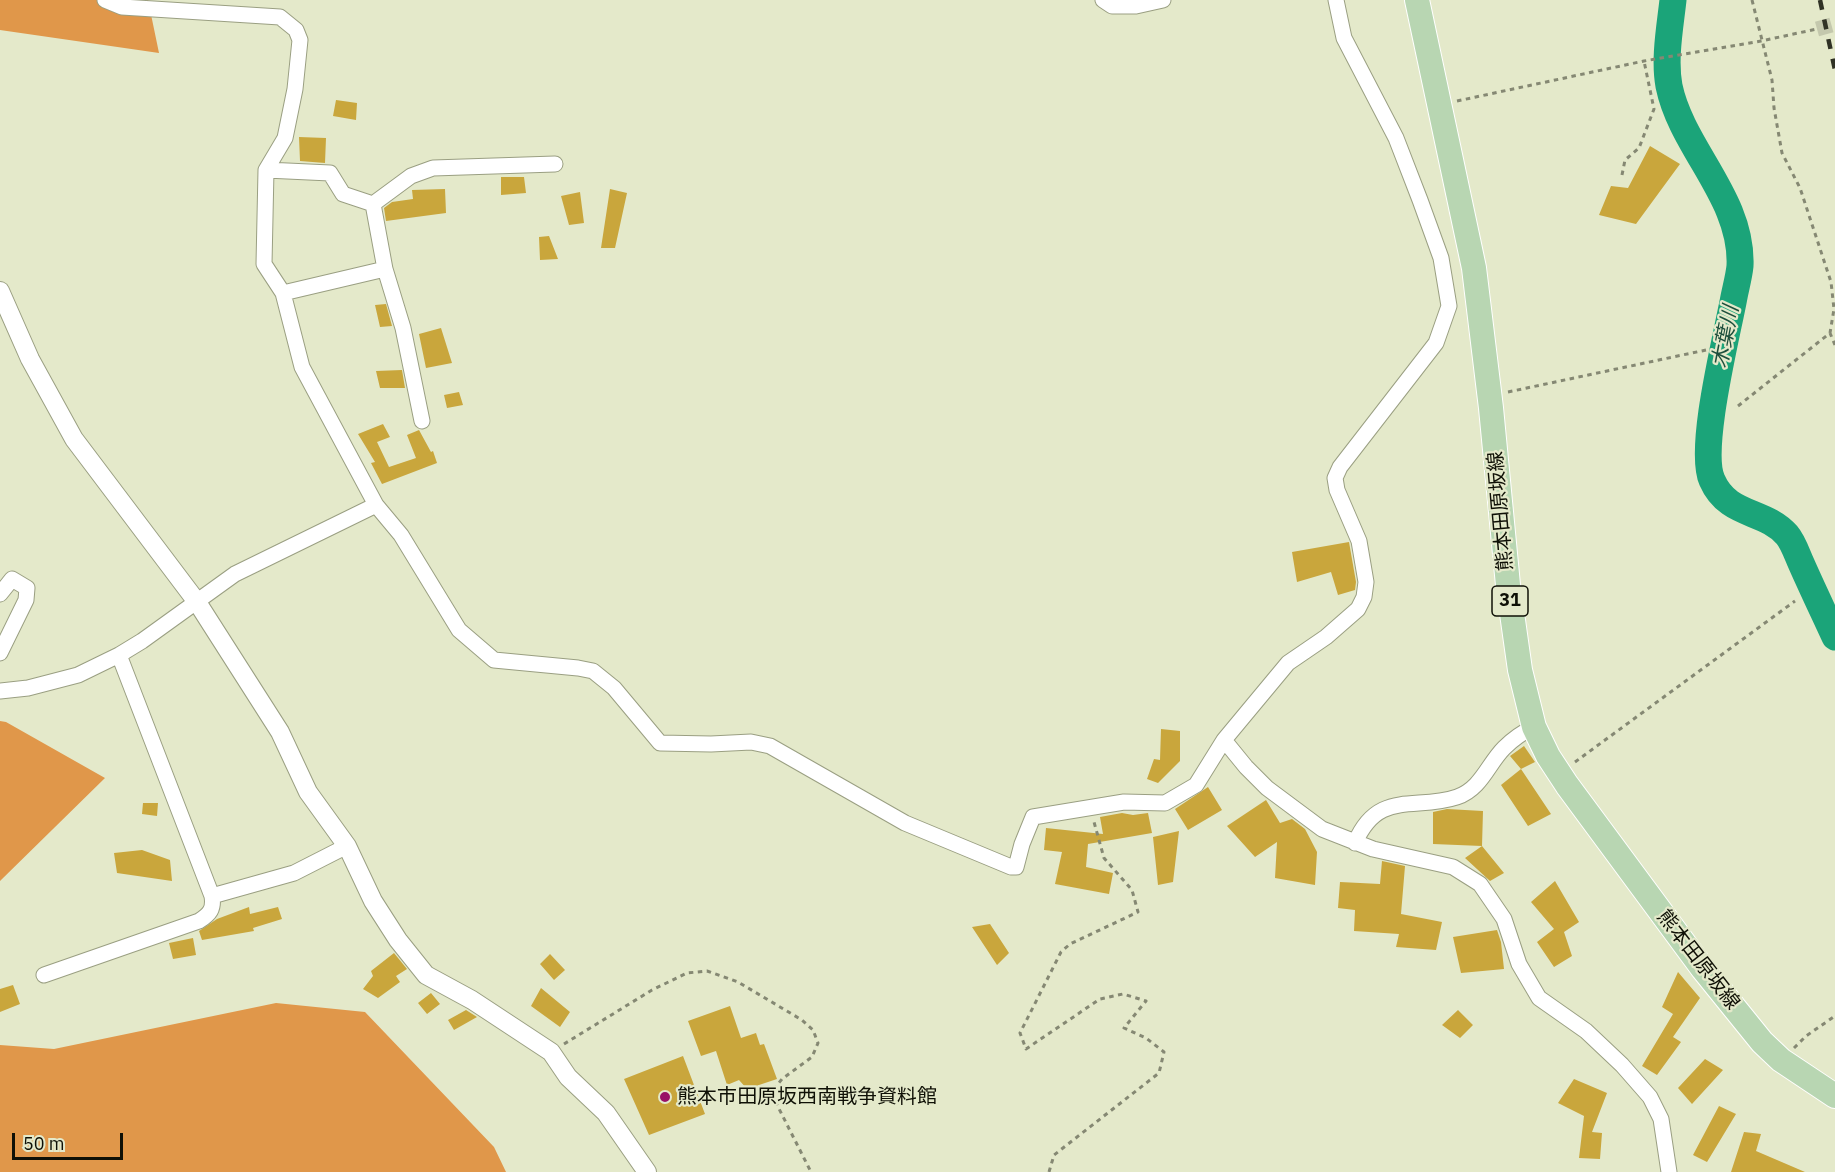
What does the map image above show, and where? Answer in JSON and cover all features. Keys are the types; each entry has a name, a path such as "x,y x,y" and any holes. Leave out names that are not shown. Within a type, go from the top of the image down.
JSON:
{"main road":[{"name":"熊本田原坂線","path":"1417,0 1441,104 1474,268 1490,396 1508,585 1520,670 1534,727 1559,773 1703,969 1762,1042 1781,1060 1835,1096"}],"street":[{"path":"105,0 123,8 280,17 296,30 300,40 295,89 285,138 266,170 264,264 283,293 302,367 376,505 400,535 459,630 494,660 593,671 614,688 660,743 751,742 770,746 905,823 1011,867 1016,867 1018,863 1022,844 1033,817 1124,802 1165,803 1196,785 1224,740 1288,663 1326,637 1358,609 1364,597 1366,582 1359,541 1337,490 1335,478 1340,467 1436,343 1449,306 1441,258 1396,138 1344,38 1336,0"},
{"path":"1103,0 1112,6 1136,6 1163,0"},
{"path":"373,204 411,176 433,168 555,164"},
{"path":"266,170 330,173 343,194 373,204"},
{"path":"373,204 385,269 404,328 422,421"},
{"path":"283,293 385,269"},
{"path":"0,291 30,359 74,440 197,602 280,732 308,792 347,846 380,911 398,940 426,975 472,1000 551,1052 568,1077 606,1113 647,1172"},
{"path":"0,691 28,688 78,675 119,655 235,574 376,505"},
{"path":"0,594 12,579 27,588 26,600 0,652"},
{"path":"44,975 199,921 209,914 213,904 212,896 119,655"},
{"path":"1354,843 1359,832 1373,816 1390,806 1458,797 1474,787 1503,749 1522,732 1534,727"},
{"path":"1224,740 1267,788 1322,829 1373,849 1453,867 1480,884 1504,919 1519,964 1539,998 1586,1031 1622,1065 1650,1097 1661,1119 1670,1172"},
{"path":"212,896 294,873 347,846"}],"path":[{"path":"1752,0 1772,80 1773,108 1782,153 1800,188 1831,282 1834,309 1830,333 1835,345"},
{"path":"1441,104 1652,59 1817,29"},
{"path":"1622,175 1625,160 1639,148 1654,109 1644,61"},
{"path":"1738,406 1830,333"},
{"path":"1490,396 1706,350"},
{"path":"1559,773 1795,601"},
{"path":"1050,1172 1054,1155 1159,1073 1164,1052 1146,1038 1124,1028 1146,1001 1123,994 1100,999 1026,1049 1020,1033 1060,952 1070,944 1138,912 1132,890 1104,858 1090,806"},
{"path":"551,1052 652,990 687,973 707,972 738,982 802,1020 813,1030 818,1043 812,1057 783,1079 771,1093 811,1172"},
{"path":"1781,1060 1806,1036 1835,1016"}],"shaded area":[{"path":"0,0 148,0 159,53 0,30"},
{"path":"0,721 6,722 105,778 0,881"},
{"path":"276,1003 365,1012 494,1147 506,1172 0,1172 0,1045 54,1049"}],"building":[{"path":"336,100 357,103 356,120 333,116"},
{"path":"299,137 326,138 325,163 300,161"},
{"path":"1650,146 1680,164 1636,224 1599,215 1611,186 1628,188"},
{"path":"501,177 524,177 526,193 501,195"},
{"path":"445,189 446,213 386,221 384,208 392,202 413,199 412,190"},
{"path":"610,189 627,193 615,248 601,248"},
{"path":"580,192 584,223 569,225 561,196"},
{"path":"549,236 558,259 540,260 539,237"},
{"path":"386,304 392,326 380,327 375,305"},
{"path":"441,328 452,363 426,368 419,334"},
{"path":"402,370 405,388 380,388 376,371"},
{"path":"459,392 463,405 447,408 444,395"},
{"path":"383,424 390,437 377,442 389,467 416,458 407,435 419,430 431,452 433,451 437,463 382,484 371,463 375,462 358,434"},
{"path":"1349,542 1356,582 1355,590 1338,595 1331,572 1297,582 1292,552"},
{"path":"1161,729 1180,731 1180,761 1158,783 1147,779 1154,759 1160,760"},
{"path":"1524,746 1535,762 1521,769 1510,756"},
{"path":"1521,769 1551,814 1528,826 1501,785"},
{"path":"1208,787 1222,810 1188,830 1175,809"},
{"path":"1266,800 1280,823 1292,819 1305,829 1317,852 1315,885 1275,878 1277,842 1255,857 1227,826"},
{"path":"143,803 158,803 157,816 142,814"},
{"path":"1447,809 1483,811 1482,846 1433,844 1433,812"},
{"path":"1122,813 1133,815 1148,813 1152,833 1088,844 1086,867 1113,873 1109,894 1055,884 1062,852 1044,850 1046,828 1103,834 1100,817"},
{"path":"1179,831 1173,882 1158,885 1153,837"},
{"path":"1482,846 1504,873 1490,881 1465,858"},
{"path":"142,850 170,860 172,881 117,873 114,853"},
{"path":"1382,861 1405,866 1401,914 1442,922 1436,950 1396,947 1399,934 1354,931 1355,910 1338,908 1340,882 1380,884"},
{"path":"1555,881 1579,922 1564,932 1572,956 1554,967 1537,942 1554,929 1531,902"},
{"path":"249,907 250,914 278,907 282,919 253,928 254,931 202,940 199,931 217,919"},
{"path":"990,924 1009,953 997,965 972,927"},
{"path":"1497,930 1501,942 1504,969 1461,973 1453,937"},
{"path":"193,938 196,955 173,959 169,943"},
{"path":"394,953 407,969 396,976 400,982 378,998 363,989 373,976 371,971"},
{"path":"550,954 565,970 554,980 540,964"},
{"path":"1678,972 1700,998 1673,1037 1681,1042 1657,1075 1642,1066 1673,1014 1662,1007"},
{"path":"13,985 20,1004 0,1012 0,989"},
{"path":"541,988 570,1012 560,1027 531,1006"},
{"path":"431,993 440,1004 427,1014 418,1003"},
{"path":"730,1006 741,1038 756,1033 760,1045 764,1044 777,1079 747,1089 739,1080 727,1085 716,1051 701,1056 688,1021"},
{"path":"466,1010 477,1017 454,1030 448,1020"},
{"path":"1458,1010 1473,1025 1460,1038 1442,1025"},
{"name":"熊本市田原坂西南戦争資料館","path":"683,1056 705,1114 649,1135 624,1079"},
{"path":"1705,1059 1723,1070 1692,1104 1678,1088"},
{"path":"1574,1079 1607,1093 1592,1132 1602,1133 1600,1159 1579,1158 1584,1116 1558,1103"},
{"path":"1719,1106 1736,1114 1707,1162 1693,1155"},
{"path":"1744,1132 1761,1134 1756,1151 1805,1172 1731,1172"}],"waterway":[{"name":"木葉川","path":"1673,0 1667,54 1669,86 1686,131 1732,218 1738,241 1740,270 1711,418 1709,465 1712,480 1727,501 1768,521 1787,535 1835,637"}],"tunnel":[{"path":"1817,29 1835,24"}],"railway":[{"path":"1820,0 1835,70"}],"place":[{"name":"熊本市田原坂西南戦争資料館","path":"665,1097"}]}
